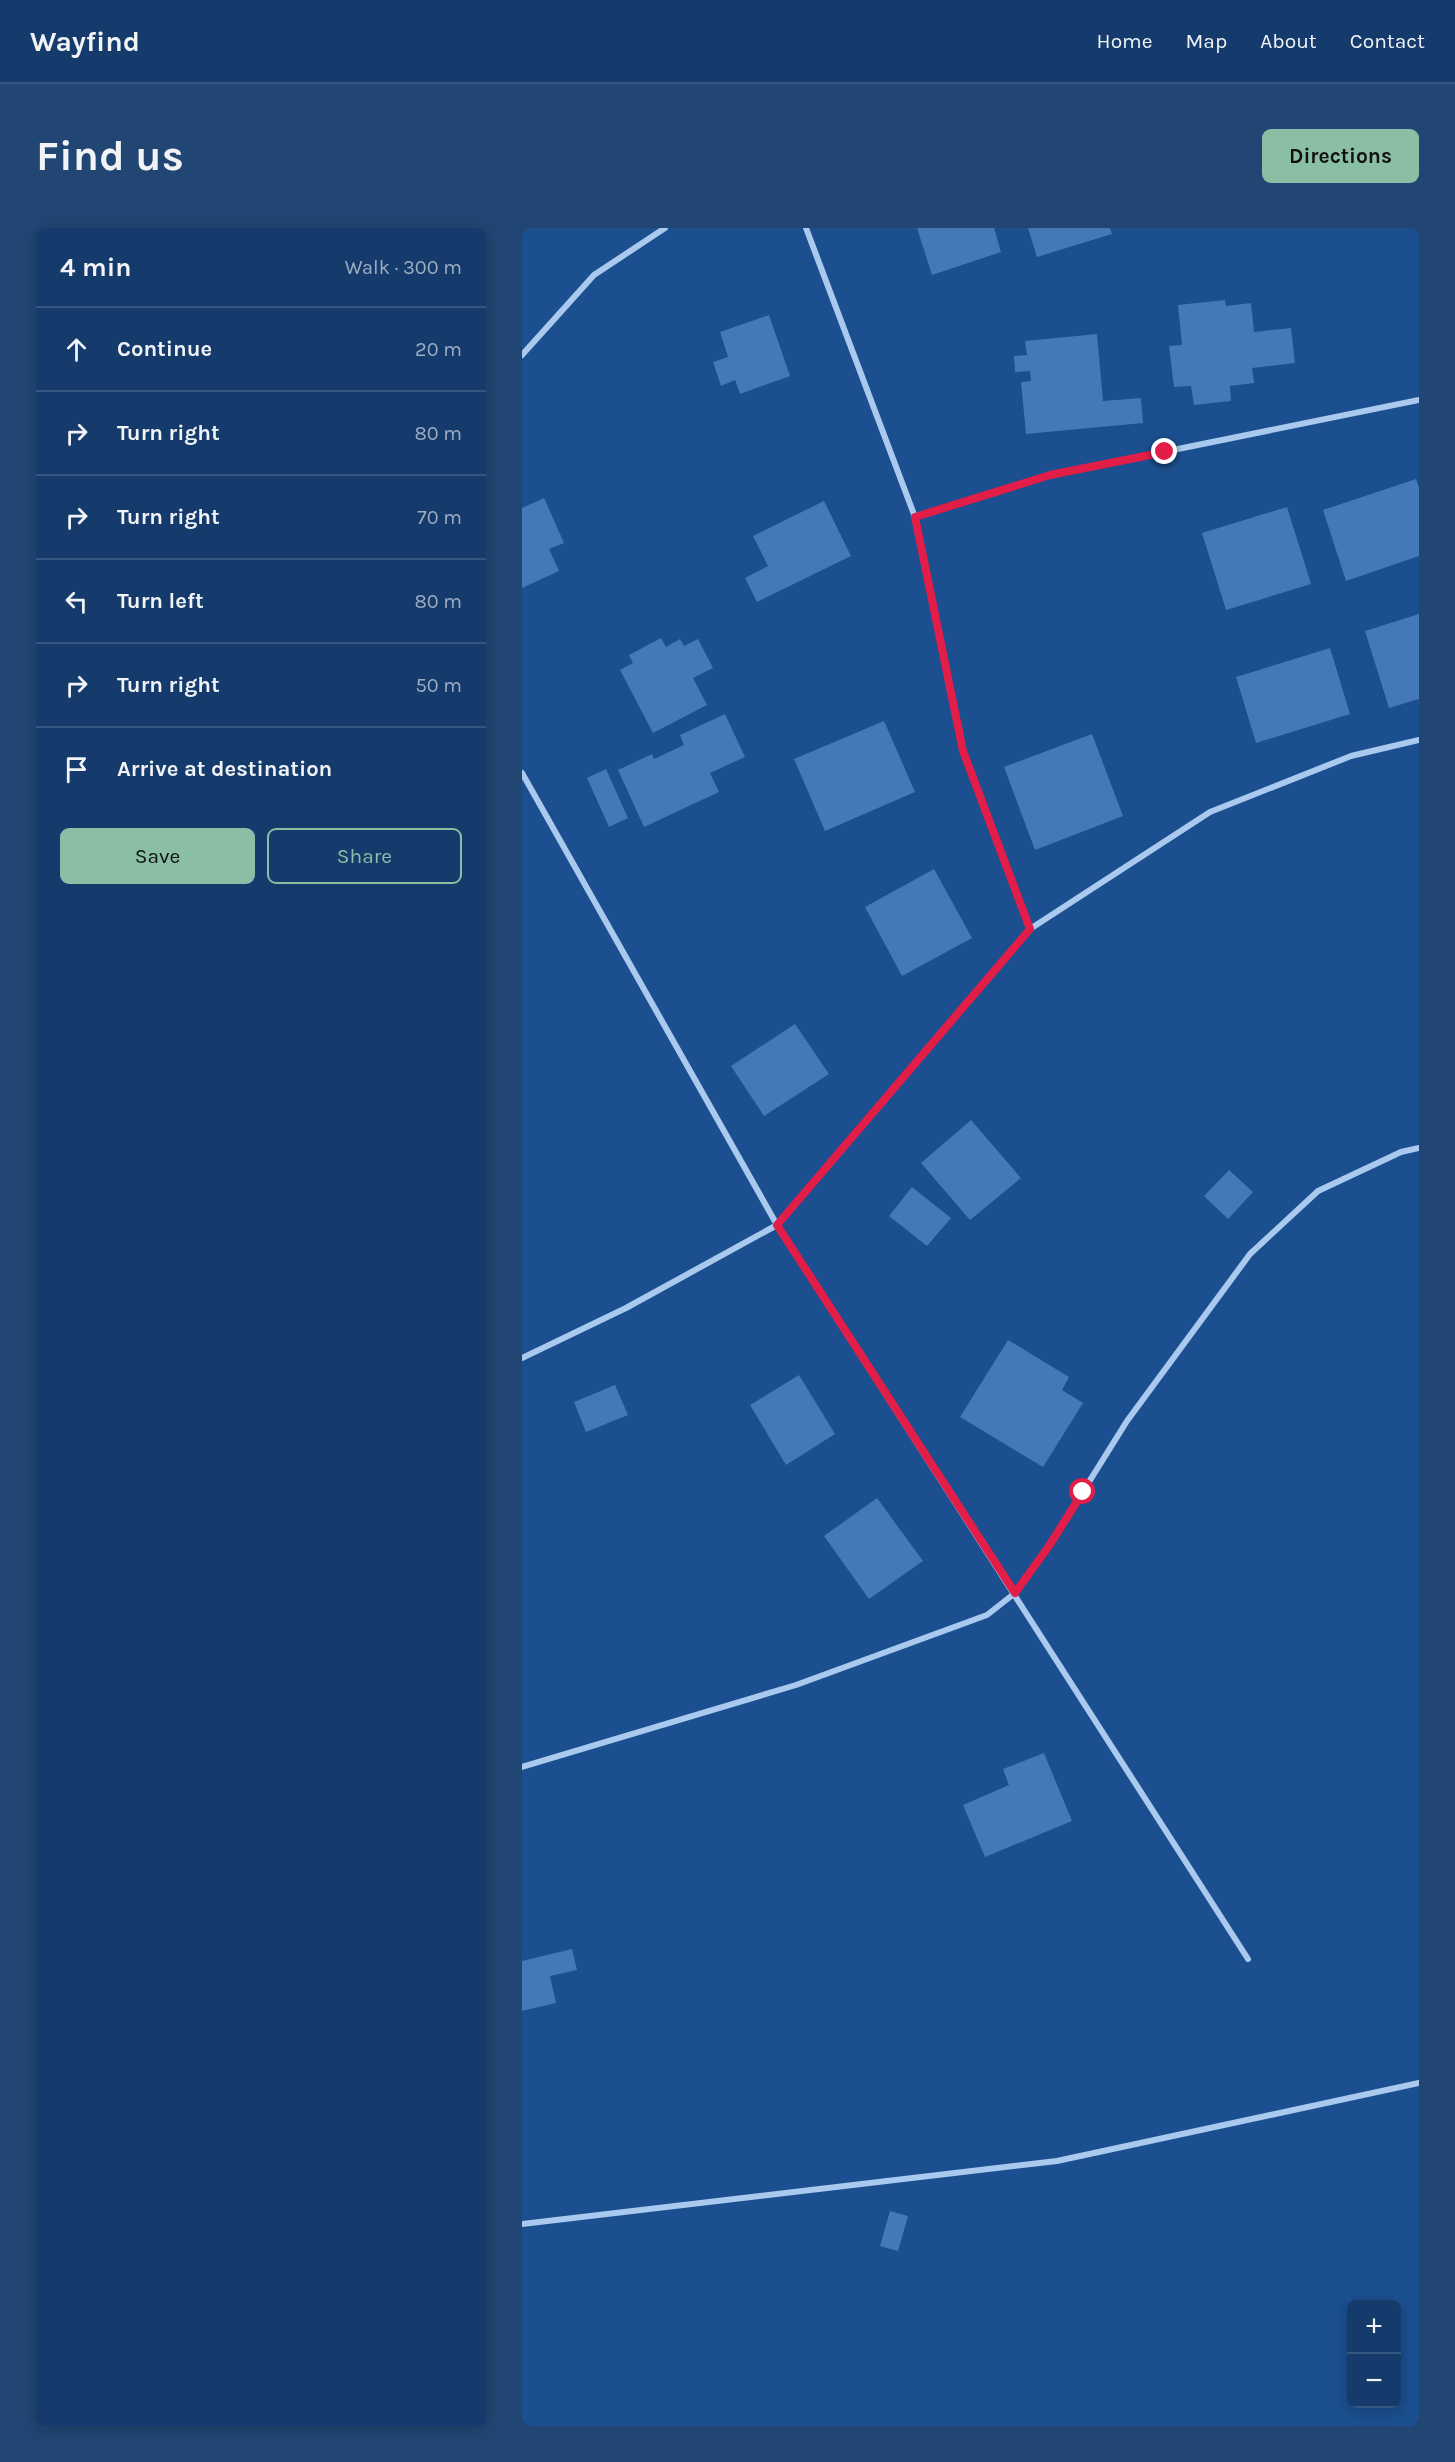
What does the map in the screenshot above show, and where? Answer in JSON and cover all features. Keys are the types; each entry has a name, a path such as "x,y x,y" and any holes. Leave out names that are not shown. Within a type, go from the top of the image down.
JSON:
{"street":[{"path":"522,355 594,275 665,228"},
{"path":"806,228 915,517 963,751 1030,929"},
{"path":"915,517 1050,475 1419,399"},
{"path":"522,1358 626,1308 777,1225 1030,929 1210,812 1351,756 1419,740"},
{"path":"522,772 777,1225 1248,1959"},
{"path":"522,1767 796,1685 987,1615 1015,1593 1049,1546 1127,1421 1250,1254 1318,1191 1401,1152 1419,1148"},
{"path":"522,2224 1057,2161 1419,2083"}],"building":[{"path":"917,228 994,228 1001,252 932,275"},
{"path":"1028,228 1110,228 1112,234 1037,257"},
{"path":"1225,300 1226,306 1251,303 1254,332 1291,328 1295,363 1252,368 1254,383 1230,386 1231,401 1194,405 1191,386 1174,387 1169,346 1182,345 1178,305"},
{"path":"769,315 790,376 740,394 735,380 721,386 713,362 728,357 720,332"},
{"path":"1097,334 1103,401 1141,398 1143,423 1026,434 1021,382 1031,381 1030,371 1015,372 1014,356 1027,355 1025,341"},
{"path":"1416,479 1419,488 1419,556 1346,581 1323,510"},
{"path":"544,498 564,543 549,549 559,571 522,588 522,508"},
{"path":"824,501 851,556 757,602 745,578 768,566 753,536"},
{"path":"1287,507 1311,584 1226,610 1202,533"},
{"path":"1419,614 1419,699 1389,708 1365,631"},
{"path":"661,638 666,647 680,639 684,646 698,639 713,668 693,678 707,705 653,733 620,670 633,663 629,655"},
{"path":"1330,648 1350,714 1256,743 1236,677"},
{"path":"725,714 745,757 710,773 719,792 644,827 618,770 652,754 654,759 684,745 680,735"},
{"path":"884,721 915,792 825,831 794,759"},
{"path":"1092,734 1123,816 1035,850 1004,767"},
{"path":"606,769 628,818 609,827 587,778"},
{"path":"934,869 972,938 902,976 865,907"},
{"path":"795,1024 829,1074 764,1116 731,1066"},
{"path":"971,1120 1021,1178 970,1220 921,1163"},
{"path":"1229,1170 1253,1192 1228,1219 1204,1196"},
{"path":"912,1187 951,1218 927,1246 889,1216"},
{"path":"1008,1340 1069,1377 1062,1390 1083,1403 1043,1467 960,1417"},
{"path":"799,1375 835,1434 786,1465 750,1405"},
{"path":"615,1385 628,1415 586,1432 574,1402"},
{"path":"877,1498 923,1561 869,1599 824,1536"},
{"path":"1044,1753 1072,1821 985,1857 963,1805 1009,1785 1003,1769"},
{"path":"572,1949 577,1970 550,1976 556,2003 522,2011 522,1961"},
{"path":"890,2211 908,2216 898,2251 880,2246"}],"route":[{"path":"1083,1492 1049,1546 1015,1593 777,1225 1030,929 963,751 915,517 1050,475 1165,452"}]}
